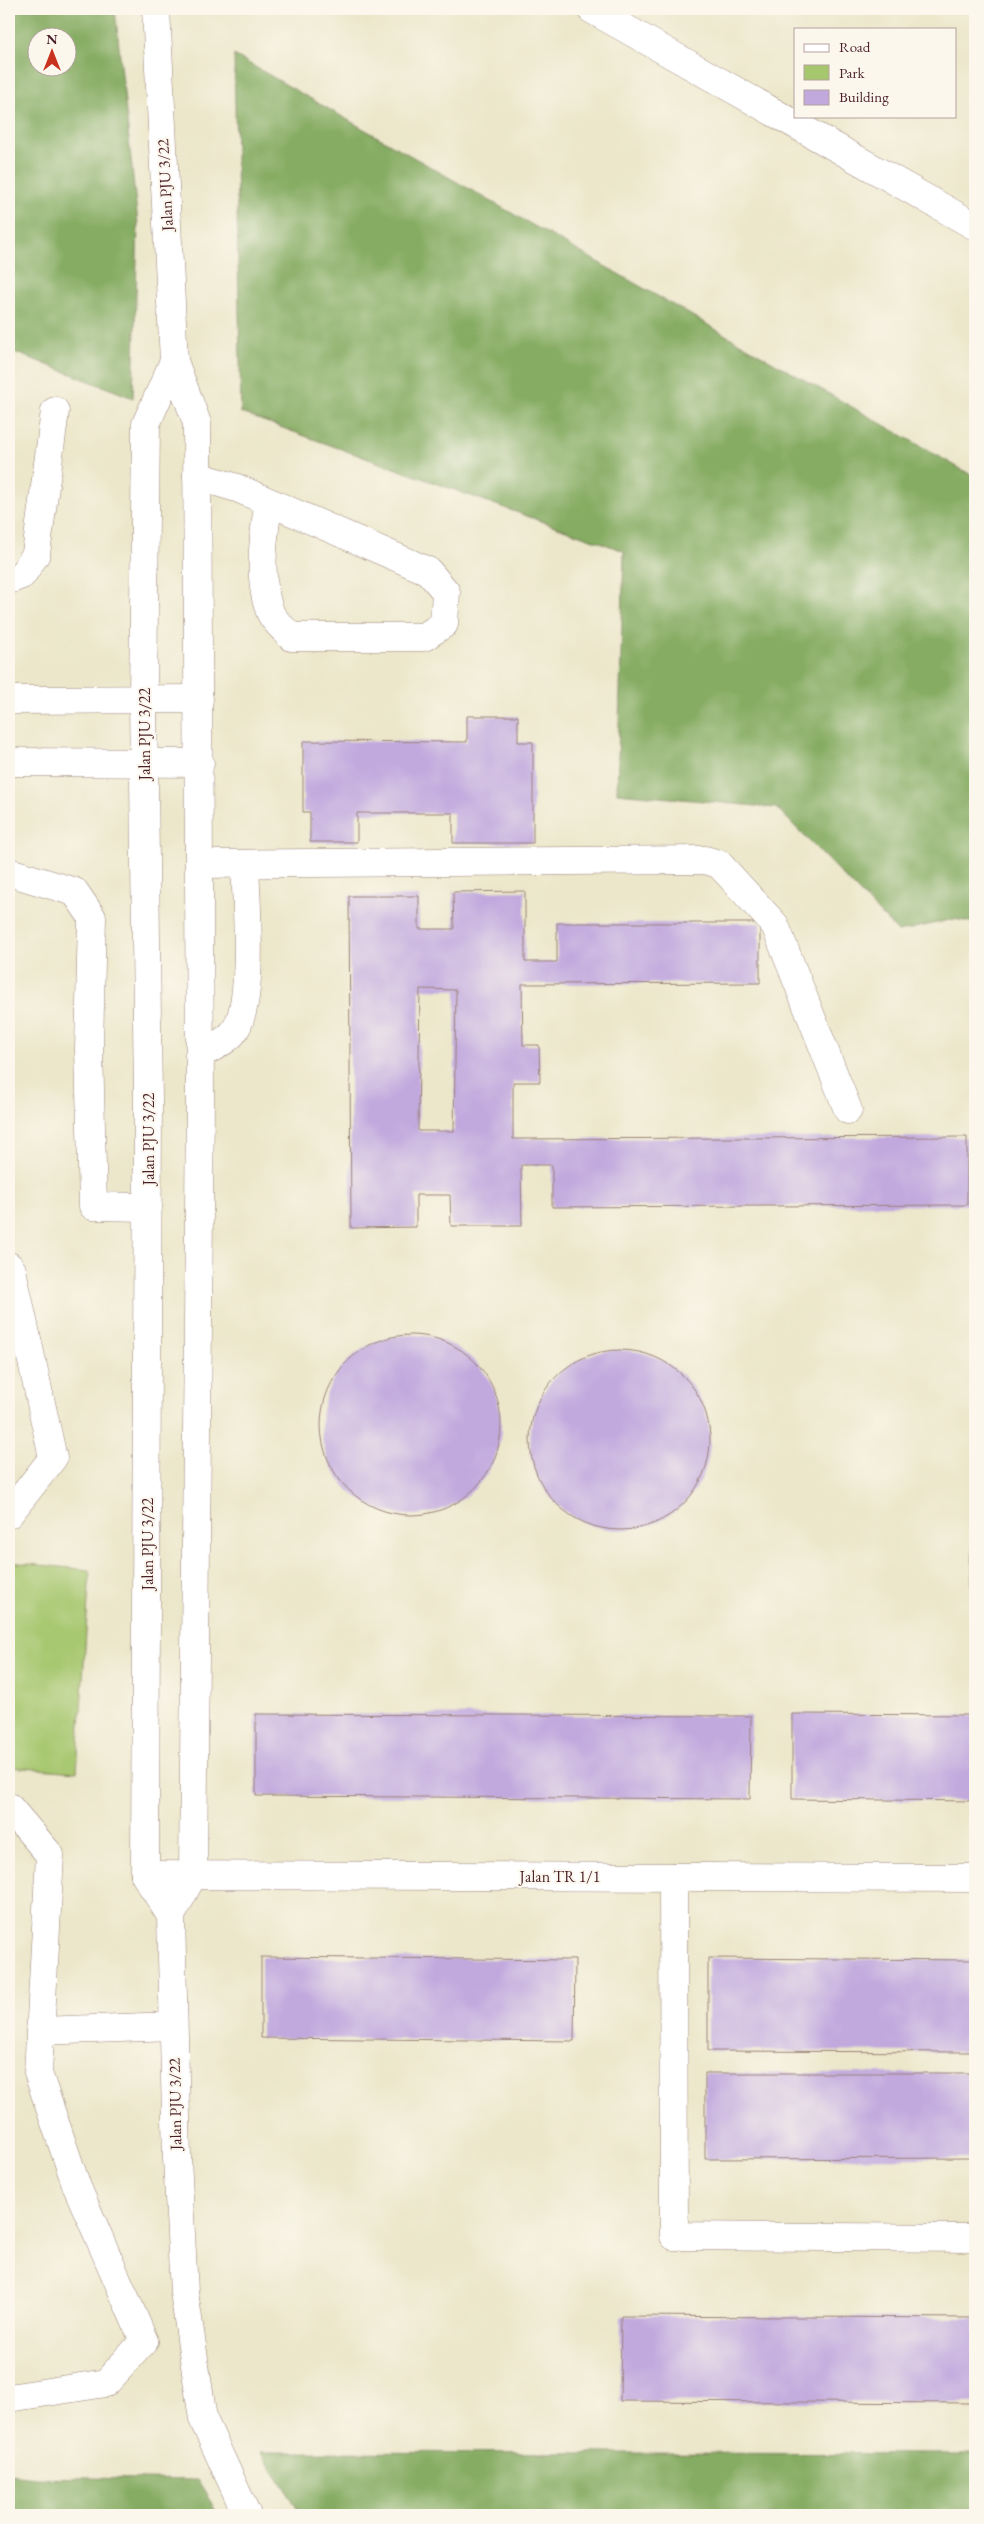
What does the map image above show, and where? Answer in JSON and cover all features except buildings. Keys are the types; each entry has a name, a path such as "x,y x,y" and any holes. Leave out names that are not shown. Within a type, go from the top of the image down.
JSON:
{"street":[{"name":"Jalan PJU 3/22","path":"156,9 174,361 197,423 200,864 193,1875 171,1916 176,2158 184,2292 203,2419 247,2515"},
{"path":"591,9 975,226"},
{"name":"Jalan PJU 3/22","path":"145,1875 148,1207 143,699 146,424 174,361"},
{"path":"9,580 22,575 36,554 55,411"},
{"path":"197,476 237,488 428,571 446,592 444,624 424,637 291,637 271,614 263,579 262,541 269,502"},
{"path":"9,700 199,698"},
{"path":"9,762 200,763"},
{"path":"200,864 705,860 719,864 775,925 848,1110"},
{"path":"199,1055 232,1035 244,1013 247,979 245,864"},
{"path":"9,872 75,892 92,917 89,1049 92,1206 148,1207"},
{"path":"9,1266 12,1270 53,1458 9,1514"},
{"path":"9,1807 50,1855 38,2073 77,2187 144,2341 106,2383 9,2398"},
{"path":"145,1875 171,1916"},
{"name":"Jalan TR 1/1","path":"145,1875 975,1878"},
{"path":"673,1876 674,2236 975,2238"},
{"path":"40,2031 173,2026"}],"green space":[{"path":"9,9 115,9 138,224 133,398 9,350 9,91 14,80 9,77"},
{"path":"234,55 975,477 975,923 954,919 898,932 777,808 617,793 624,551 241,413"},
{"path":"975,1459 975,1625 971,1624"},
{"path":"9,1562 90,1570 77,1772 9,1767"},
{"path":"261,2452 975,2454 975,2515 302,2515"},
{"path":"9,2474 35,2477 197,2480 219,2515 9,2515"}]}
